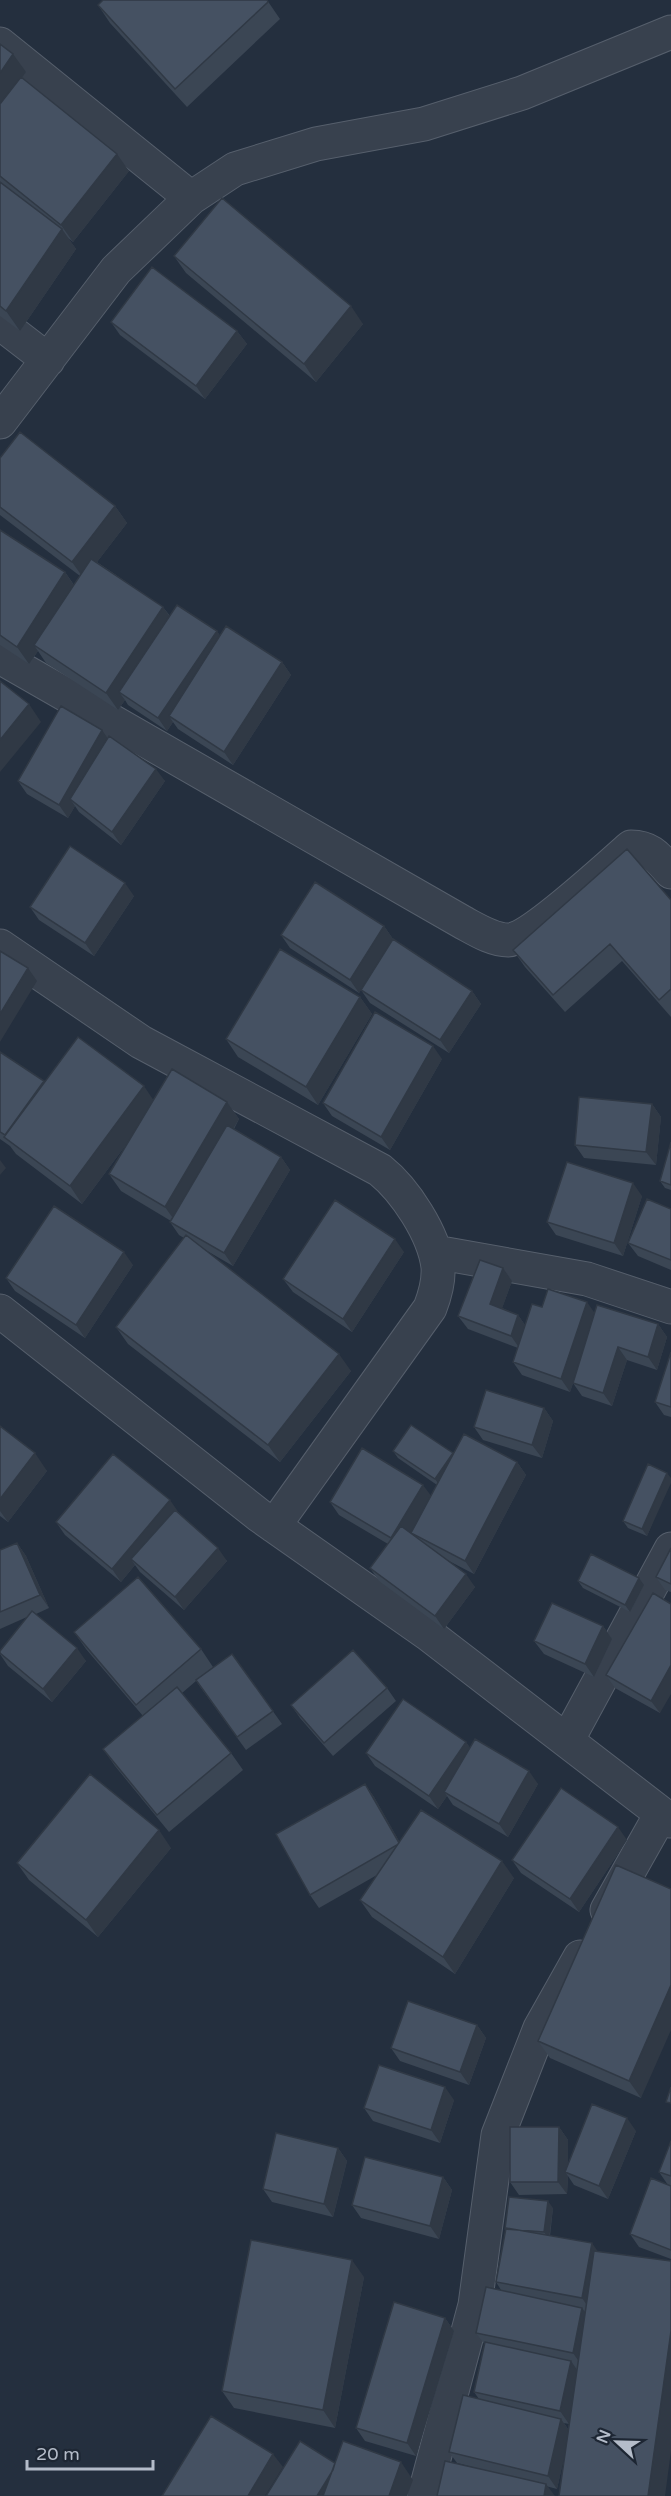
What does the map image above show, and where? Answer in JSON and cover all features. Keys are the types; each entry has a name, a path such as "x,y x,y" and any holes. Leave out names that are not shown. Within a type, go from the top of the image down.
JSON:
{"street":[{"path":"0,422 116,270 191,198 235,169 316,144 424,124 522,93 671,32"},
{"path":"0,44 191,198"},
{"path":"0,323 48,360"},
{"path":"0,657 464,924 490,936 508,940 529,932 631,847 644,847 652,851 671,872"},
{"path":"0,946 141,1041 380,1170 396,1183 410,1202 435,1252 438,1269 436,1291 430,1308 274,1526"},
{"path":"435,1252 587,1279 671,1307"},
{"path":"0,1311 274,1526 428,1634 666,1817 540,2028 498,2135 475,2305 424,2496"},
{"path":"567,1741 671,1549"}],"building":[{"path":"103,0 267,0 268,2 175,89 98,5"},
{"path":"0,44 13,54 0,73"},
{"path":"21,77 117,154 61,225 0,176 0,104"},
{"path":"0,182 62,229 6,311 0,306"},
{"path":"222,198 351,306 304,364 174,256"},
{"path":"152,267 237,331 196,386 111,322"},
{"path":"20,432 115,506 72,562 0,507 0,458"},
{"path":"0,530 65,572 17,647 0,635"},
{"path":"91,559 163,607 106,693 34,645"},
{"path":"177,605 217,631 158,718 119,692"},
{"path":"226,626 282,662 224,752 169,716"},
{"path":"0,681 29,704 0,740"},
{"path":"61,706 102,730 59,805 18,781"},
{"path":"109,736 156,769 112,832 70,799"},
{"path":"70,846 125,883 85,943 30,907"},
{"path":"627,849 671,900 671,989 659,1000 610,944 553,995 513,950"},
{"path":"315,882 384,926 350,980 281,935"},
{"path":"393,939 472,991 440,1040 361,990"},
{"path":"280,949 360,997 306,1087 226,1039"},
{"path":"0,951 28,968 0,1014"},
{"path":"375,1012 433,1046 381,1137 323,1103"},
{"path":"78,1037 144,1086 70,1186 4,1137"},
{"path":"0,1052 44,1081 5,1135 0,1132"},
{"path":"172,1069 227,1102 165,1207 109,1174"},
{"path":"579,1097 652,1104 646,1152 575,1145"},
{"path":"227,1125 281,1157 224,1253 170,1222"},
{"path":"671,1142 671,1185 660,1181"},
{"path":"567,1162 633,1183 614,1243 547,1222"},
{"path":"647,1199 671,1209 671,1260 628,1243"},
{"path":"335,1200 395,1239 343,1319 283,1279"},
{"path":"54,1206 124,1252 76,1325 6,1278"},
{"path":"186,1235 339,1354 268,1445 116,1327"},
{"path":"480,1260 503,1268 490,1304 518,1315 511,1336 458,1316"},
{"path":"548,1289 587,1302 561,1379 513,1362 532,1304 542,1307"},
{"path":"597,1305 658,1324 648,1357 618,1347 603,1393 573,1383"},
{"path":"671,1352 671,1407 655,1402"},
{"path":"486,1390 544,1408 532,1445 474,1427"},
{"path":"411,1425 453,1453 435,1479 393,1451"},
{"path":"0,1426 35,1453 0,1499"},
{"path":"464,1434 517,1462 465,1561 411,1533"},
{"path":"362,1448 423,1485 391,1538 330,1502"},
{"path":"113,1454 170,1500 112,1569 56,1522"},
{"path":"648,1464 667,1473 642,1529 623,1521"},
{"path":"175,1510 218,1548 175,1597 131,1559"},
{"path":"401,1526 466,1574 435,1616 370,1568"},
{"path":"17,1543 40,1595 0,1612 0,1550"},
{"path":"671,1548 671,1584 656,1577"},
{"path":"591,1554 639,1578 625,1605 578,1581"},
{"path":"138,1577 201,1649 136,1705 74,1632"},
{"path":"653,1593 671,1604 671,1665 651,1701 606,1675"},
{"path":"552,1603 603,1626 585,1664 534,1641"},
{"path":"32,1611 77,1648 43,1689 0,1653"},
{"path":"353,1650 387,1688 324,1743 291,1705"},
{"path":"232,1654 273,1711 237,1737 196,1680"},
{"path":"177,1687 231,1753 157,1815 103,1749"},
{"path":"403,1699 466,1742 429,1796 366,1753"},
{"path":"475,1739 529,1771 499,1824 444,1792"},
{"path":"90,1774 159,1830 86,1920 17,1863"},
{"path":"365,1784 399,1843 310,1895 276,1834"},
{"path":"561,1788 618,1827 570,1899 512,1860"},
{"path":"421,1810 502,1861 443,1957 360,1900"},
{"path":"616,1865 671,1889 671,1985 629,2081 538,2041"},
{"path":"408,2001 477,2025 460,2072 391,2048"},
{"path":"379,2065 445,2087 431,2130 364,2108"},
{"path":"671,2087 671,2103 666,2102"},
{"path":"592,2104 627,2118 599,2186 565,2172"},
{"path":"510,2127 559,2127 558,2182 510,2182"},
{"path":"276,2133 338,2148 324,2204 263,2189"},
{"path":"671,2141 671,2176 659,2172"},
{"path":"365,2157 443,2177 430,2226 352,2205"},
{"path":"651,2178 671,2186 671,2250 630,2234"},
{"path":"509,2197 548,2201 544,2232 505,2229"},
{"path":"506,2228 592,2243 582,2298 496,2282"},
{"path":"251,2240 352,2260 323,2410 222,2391"},
{"path":"594,2251 671,2261 671,2331 648,2496 559,2496"},
{"path":"486,2287 582,2308 573,2353 476,2333"},
{"path":"394,2302 445,2318 407,2443 356,2428"},
{"path":"485,2342 571,2361 560,2411 474,2392"},
{"path":"463,2395 561,2419 548,2476 449,2452"},
{"path":"211,2416 273,2454 248,2496 162,2496"},
{"path":"300,2441 335,2463 317,2496 266,2496"},
{"path":"343,2441 401,2462 389,2496 323,2496"},
{"path":"445,2461 546,2484 544,2496 437,2496"}]}
